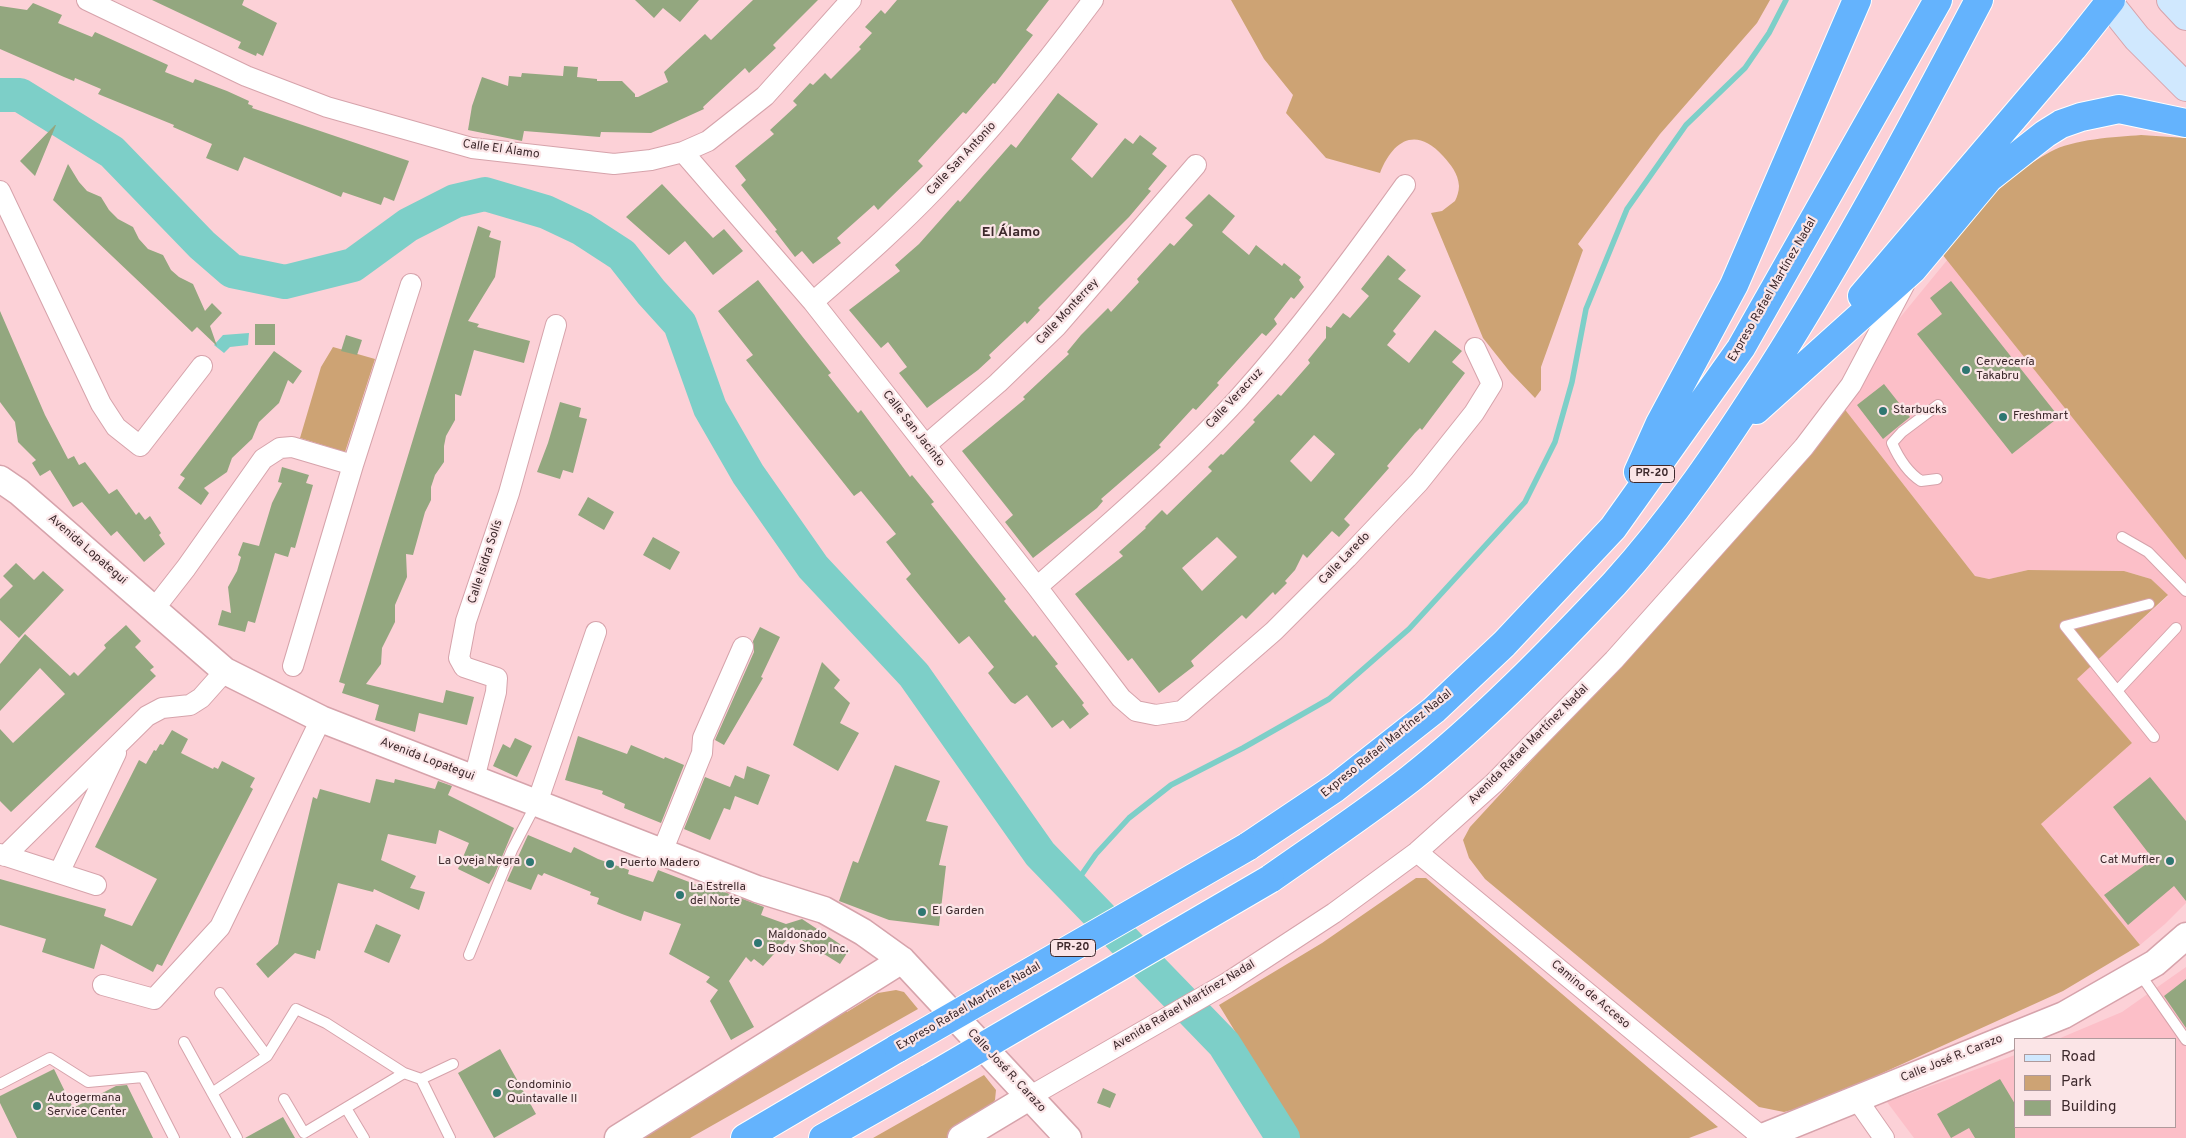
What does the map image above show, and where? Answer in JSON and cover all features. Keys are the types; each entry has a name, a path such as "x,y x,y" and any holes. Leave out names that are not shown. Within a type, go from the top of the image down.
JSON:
{"highway":[{"path":"1613,528 1660,423 1734,285 1857,0"},
{"name":"Expreso Rafael Martínez Nadal","path":"745,1138 1247,848 1335,788 1434,710 1504,644 1613,528 1741,348 1938,0"},
{"name":"PR-20","path":"823,1138 1270,879 1411,778 1513,687 1615,582 1683,499 1733,430 1808,311 1910,131 1979,0"},
{"path":"1806,365 1904,245 2074,48 2110,1"},
{"path":"1733,430 1913,269 1989,178 2020,128 2053,89 2074,48"},
{"path":"1989,178 2045,134 2061,124 2082,116 2119,109 2186,123"}],"main road":[{"path":"2171,0 2186,16"},
{"path":"2110,1 2137,38 2186,87"}],"street":[{"name":"Calle El Álamo","path":"87,0 246,76 327,108 472,148 614,164 651,160 683,152 708,141 765,96 851,0"},
{"name":"Calle San Antonio","path":"812,302 876,247 935,190 982,139 1060,44 1093,0"},
{"name":"Calle San Jacinto","path":"683,152 812,302 1037,587 1120,698 1136,710"},
{"name":"Calle Monterrey","path":"926,445 998,383 1057,326 1196,165"},
{"name":"Calle Veracruz","path":"1037,587 1149,488 1236,400 1325,296 1405,185"},
{"path":"0,191 101,404 116,427 140,446 202,366"},
{"name":"Avenida Rafael Martínez Nadal","path":"1029,1097 1227,983 1334,913 1417,852 1494,783 1614,660 1804,446 1850,385 1883,321 1913,269"},
{"path":"293,666 353,465 411,284"},
{"name":"Calle Isidra Solís","path":"474,779 496,692 497,678 464,667 459,658 466,622 509,493 556,325"},
{"name":"Calle Laredo","path":"1136,710 1156,715 1182,711 1274,631 1412,489 1474,413 1492,384 1475,348"},
{"path":"154,608 186,568 251,473 267,455 280,448 292,446 353,465"},
{"name":"Avenida Lopategui","path":"0,479 19,492 225,671 321,719 757,889 824,910 863,932 902,960"},
{"path":"537,803 596,632"},
{"path":"662,852 702,753 703,738 743,647"},
{"path":"96,885 2,855 147,716 162,708 190,705 201,698 225,671"},
{"path":"103,985 154,999 220,927 321,719"},
{"path":"59,873 122,741"},
{"name":"Camino de Acceso","path":"1417,852 1761,1138"},
{"name":"Calle José R. Carazo","path":"1761,1138 2064,1015 2155,963 2186,936"},
{"path":"618,1138 902,960"},
{"name":"Calle José R. Carazo","path":"902,960 1068,1138"},
{"path":"961,1138 1029,1097"},
{"path":"1856,1098 1884,1138"}],"lane":[{"path":"1937,478 1921,481 1911,474 1892,443 1902,432 1938,405"},
{"path":"2122,537 2148,552 2186,592"},
{"path":"2149,604 2065,626 2154,737"},
{"path":"2117,691 2176,628"},
{"path":"469,955 512,850 537,803"},
{"path":"2139,973 2186,1040"},
{"path":"220,993 267,1056"},
{"path":"212,1093 267,1056 296,1009 326,1024 404,1073 421,1079 450,1138"},
{"path":"184,1042 237,1138"},
{"path":"0,1084 50,1058 88,1082 143,1077 174,1138"},
{"path":"421,1079 453,1064"},
{"path":"284,1099 305,1135 404,1073"},
{"path":"346,1108 364,1138"}],"shaded area":[{"path":"1948,259 2186,560 2186,903 2140,945 2041,824 2132,743 2076,679 2168,596 2151,579 2124,571 2028,570 1989,579 1975,576 1843,407 1880,342"},
{"path":"2186,967 2186,1138 1914,1138 1887,1102 2014,1055 2014,1128 2176,1128 2176,1038 2060,1038 2122,1012"}],"green space":[{"path":"1231,0 1770,0 1757,23 1660,134 1578,244 1583,250 1541,367 1541,390 1535,398 1510,372 1483,338 1431,213 1442,211 1456,199 1459,186 1456,173 1451,166 1433,147 1424,141 1415,139 1399,145 1385,162 1380,173 1326,158 1286,113 1293,95 1264,59"},
{"path":"2141,135 2186,138 2186,560 1942,254 1991,197 2018,173 2050,152 2070,144 2094,139"},
{"path":"333,347 375,359 345,452 300,438 321,367"},
{"path":"1843,407 1975,576 1989,579 2028,570 2124,571 2151,579 2168,595 2077,679 2132,743 2041,824 2140,945 2063,991 1812,1105 1784,1112 1759,1107 1485,879 1469,858 1463,840 1470,827 1754,519 1823,439"},
{"path":"1416,878 1426,878 1718,1127 1689,1138 1300,1138 1219,1005 1322,943"},
{"path":"896,990 904,992 918,1009 690,1138 637,1138 844,1008 847,1012 878,993"},
{"path":"984,1075 996,1090 995,1100 990,1107 948,1138 873,1138"}],"water":[{"path":"249,333 248,345 230,347 224,353 214,345 223,335"}],"building":[{"path":"152,0 244,0 242,5 277,23 263,56 257,53 256,56 238,48 241,42"},
{"path":"635,0 699,0 680,22 663,8 654,18"},
{"path":"753,0 818,0 773,45 776,48 749,73 745,68 703,107 704,109 651,133 601,132 600,137 524,131 522,141 468,130 472,106 482,77 508,86 509,76 521,77 522,73 563,76 564,66 578,67 577,77 597,79 597,81 622,81 635,94 635,97 638,97 668,82 664,72 705,34 711,40"},
{"path":"897,0 1049,0 1026,30 1033,35 995,84 993,83 966,114 963,112 918,161 923,166 878,210 874,205 837,238 841,243 813,264 802,251 795,257 775,231 777,230 741,185 746,180 735,166 774,134 770,130 797,105 793,101 810,83 813,85 825,73 831,79 861,49 859,47 872,33 865,27 881,10 885,14"},
{"path":"33,3 62,15 58,23 92,37 95,32 168,65 165,72 193,83 195,79 227,91 249,101 248,104 253,106 252,108 409,161 394,201 384,197 381,205 343,192 341,197 244,157 238,171 206,158 212,144 173,127 174,125 98,94 101,89 75,78 74,81 0,49 0,6 27,10"},
{"path":"1058,93 1098,124 1071,159 1092,178 1125,138 1133,144 1140,135 1157,148 1152,154 1167,166 1148,189 1151,191 1129,217 1038,308 1040,310 1027,324 1025,321 989,355 991,358 978,370 927,408 899,373 907,367 888,342 881,348 849,310 900,271 895,265 919,244 958,200 960,202 1011,144 1016,148"},
{"path":"56,125 35,176 20,161"},
{"path":"68,164 87,191 101,197 109,210 118,219 133,227 139,239 148,249 163,255 171,270 179,277 193,284 205,311 212,303 222,313 210,326 217,346 197,327 192,332 53,200"},
{"path":"662,184 713,238 724,229 743,251 713,275 685,241 669,255 626,217"},
{"path":"1209,194 1235,216 1222,232 1249,255 1256,245 1282,266 1284,263 1301,277 1299,280 1304,287 1294,299 1291,297 1274,319 1277,324 1266,336 1262,333 1217,383 1219,385 1196,410 1193,408 1159,445 1161,447 1101,499 1103,501 1097,508 1033,558 1005,522 1013,515 962,451 1025,399 1023,397 1069,354 1067,352 1081,335 1108,308 1111,312 1139,282 1137,279 1170,243 1174,246 1193,225 1185,218"},
{"path":"478,226 491,231 489,237 501,241 495,277 468,321 479,324 477,327 530,341 524,363 474,350 461,396 455,394 455,420 446,436 444,462 435,475 431,487 431,500 425,512 413,555 406,554 407,577 395,605 395,622 382,648 381,664 366,684 443,703 446,690 474,697 467,725 419,713 415,732 375,720 379,705 342,693 345,684 339,682"},
{"path":"1388,255 1406,270 1398,279 1421,296 1393,331 1396,334 1387,345 1409,363 1435,330 1462,351 1452,362 1465,373 1422,430 1420,428 1415,433 1387,466 1389,468 1344,519 1350,525 1339,537 1332,531 1307,558 1303,554 1295,570 1285,581 1287,583 1275,595 1273,592 1246,619 1242,615 1191,661 1194,666 1159,693 1132,658 1128,661 1075,594 1123,556 1119,552 1146,528 1162,510 1167,515 1212,471 1208,467 1221,454 1223,455 1255,422 1253,420 1278,394 1281,396 1310,363 1308,360 1326,338 1326,326 1331,328 1343,313 1350,318 1369,296 1361,289","holes":["1314,435 1335,454 1311,482 1290,461","1217,537 1237,557 1202,591 1182,568"]},
{"path":"758,280 831,373 828,375 858,413 861,410 910,477 912,475 934,502 931,504 1006,599 1004,601 1058,664 1055,666 1084,703 1082,705 1089,714 1070,729 1063,720 1052,728 1027,695 1015,704 1011,702 988,673 994,667 969,636 959,644 906,579 911,574 886,542 896,534 861,491 854,496 746,360 753,355 718,311"},
{"path":"1951,281 2059,417 2012,454 1917,334 1942,314 1930,298"},
{"path":"0,311 45,415 68,459 74,456 79,465 85,462 109,494 117,489 136,515 139,512 145,520 150,516 161,533 159,535 165,544 144,562 117,531 111,536 82,502 73,507 50,470 40,476 32,463 36,460 18,442 15,422 0,402"},
{"path":"255,324 275,324 275,345 255,345"},
{"path":"346,335 362,340 357,355 341,351"},
{"path":"274,351 302,371 293,384 288,380 279,403 259,422 252,439 232,458 227,472 204,488 209,493 201,505 178,488 185,478 180,475"},
{"name":"Starbucks","path":"1884,384 1910,417 1883,439 1857,405"},
{"path":"560,402 581,408 579,417 587,419 573,473 563,470 560,479 537,472"},
{"path":"282,467 309,475 306,483 313,485 295,548 291,547 288,557 275,553 255,623 248,621 245,632 218,625 222,610 231,613 228,587 237,571 241,557 238,555 243,542 259,546 272,503 282,483 278,482"},
{"path":"588,497 614,512 604,530 578,515"},
{"path":"653,537 680,552 670,570 643,555"},
{"path":"16,563 34,580 43,571 64,590 19,638 0,620 0,599 13,586 3,576"},
{"path":"126,625 141,641 135,647 154,667 150,670 156,676 11,812 0,801 0,729 13,743 65,694 40,668 0,711 0,664 25,634 70,676 74,672 78,676 106,648 104,645"},
{"path":"760,627 780,637 761,677 763,678 724,745 715,740 754,652 753,641"},
{"path":"822,662 840,680 834,688 850,703 840,723 859,733 838,771 793,745"},
{"path":"172,730 188,739 181,753 213,769 214,767 218,769 222,761 255,778 250,787 253,789 162,966 157,964 153,972 101,944 94,969 42,952 46,939 0,925 0,879 106,909 104,916 132,926 157,879 95,847 139,760 146,764 154,750 156,751 160,744 163,745"},
{"path":"578,736 627,754 631,745 684,765 661,823 624,808 625,804 602,794 603,791 565,780"},
{"path":"515,738 532,746 517,777 493,766 503,744 510,748"},
{"path":"895,765 940,781 926,821 948,826 939,865 946,866 939,926 889,920 839,901 853,861 858,863"},
{"path":"747,766 770,775 758,805 735,796 730,810 724,808 710,840 684,829 705,777 730,787 735,775 744,779"},
{"name":"Cat Muffler","path":"2150,777 2186,821 2186,901 2174,886 2128,925 2104,895 2153,859 2113,807"},
{"path":"376,779 394,783 395,779 435,789 438,781 452,786 448,795 514,828 494,876 489,884 458,869 469,843 439,830 436,844 388,834 381,860 416,876 410,888 425,892 419,910 374,889 373,892 338,883 320,951 317,950 315,959 295,953 268,978 256,964 278,944 313,797 317,799 320,789 370,803"},
{"path":"528,835 571,853 574,847 598,859 629,870 628,874 653,882 658,870 697,885 698,882 764,907 761,915 786,924 802,919 849,950 840,964 792,934 763,966 754,959 751,962 746,957 729,981 754,1027 731,1040 710,1001 718,990 706,982 710,977 669,954 681,924 644,911 641,921 622,914 597,904 599,898 590,895 591,892 544,873 542,876 538,874 531,890 507,881"},
{"path":"376,924 401,935 389,963 364,952"},
{"path":"2186,979 2186,1028 2164,996"},
{"name":"Condominio Quintavalle II","path":"500,1049 536,1114 494,1138 458,1073"},
{"name":"Autogermana Service Center","path":"54,1069 73,1108 116,1086 127,1085 153,1138 17,1138 0,1103 0,1096"},
{"path":"2000,1079 2014,1102 2015,1138 1975,1138 1969,1128 1951,1138 1937,1114"},
{"path":"1103,1088 1116,1094 1110,1108 1097,1103"},
{"path":"283,1117 295,1138 245,1138"}],"waterway":[{"path":"1073,887 1096,854 1129,818 1171,785 1243,748 1329,699 1409,629 1525,502 1555,442 1572,382 1586,309 1627,209 1686,125 1745,68 1769,33 1786,0"},
{"path":"0,95 20,95 112,152 202,245 232,271 285,282 353,265 408,225 455,201 485,194 546,212 582,229 622,255 651,292 680,324 710,408 748,474 813,567 914,675 1040,854 1224,1044 1283,1138"}],"place":[{"name":"Cervecería Takabru","path":"1966,370"},
{"name":"Starbucks","path":"1883,411"},
{"name":"Freshmart","path":"2003,417"},
{"name":"Cat Muffler","path":"2170,861"},
{"name":"La Oveja Negra","path":"530,862"},
{"name":"Puerto Madero","path":"610,864"},
{"name":"La Estrella del Norte","path":"680,895"},
{"name":"El Garden","path":"922,912"},
{"name":"Maldonado Body Shop Inc.","path":"758,943"},
{"name":"Condominio Quintavalle II","path":"497,1093"},
{"name":"Autogermana Service Center","path":"37,1106"}],"district":[{"name":"El Álamo","path":"1011,233"}]}
